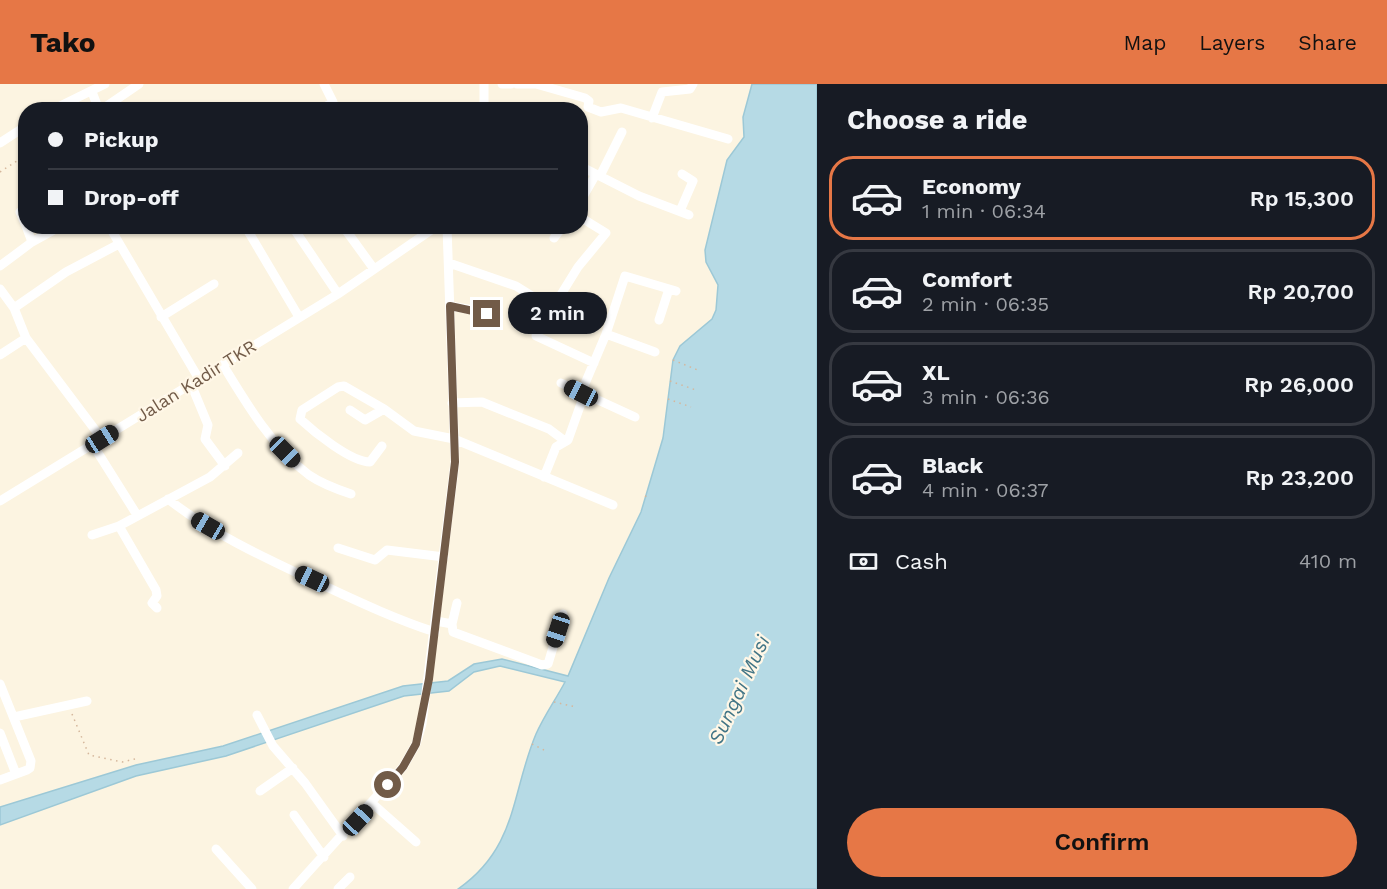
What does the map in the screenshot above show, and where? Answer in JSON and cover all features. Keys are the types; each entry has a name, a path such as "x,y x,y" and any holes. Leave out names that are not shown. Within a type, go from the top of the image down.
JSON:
{"street":[{"path":"70,102 105,84"},
{"path":"112,102 139,84"},
{"path":"484,84 484,102"},
{"path":"502,84 511,84"},
{"path":"517,84 536,84 585,98 589,101 588,107 596,111 621,108 728,139"},
{"path":"652,118 662,92 690,89 693,84"},
{"path":"327,85 333,102"},
{"path":"92,92 96,102"},
{"path":"0,143 18,131"},
{"path":"588,190 622,132"},
{"path":"588,170 639,196 689,215"},
{"path":"680,211 693,181 682,174"},
{"path":"548,306 604,231 588,222"},
{"path":"29,234 32,242"},
{"path":"0,266 46,234"},
{"path":"113,234 195,382 208,425 205,438 225,466"},
{"path":"250,234 299,317"},
{"path":"297,234 338,294"},
{"path":"349,234 374,269"},
{"name":"Jalan Kadir TKR","path":"0,501 338,294 426,234"},
{"path":"293,889 373,804 403,767 416,744 426,702 455,462 447,234"},
{"path":"554,238 557,234"},
{"path":"14,308 66,272 119,244"},
{"path":"449,263 516,286 577,324"},
{"path":"544,477 556,447 565,441 606,334 625,275 672,290 659,320"},
{"path":"161,317 214,284"},
{"path":"1,291 14,308 26,338 102,439"},
{"path":"450,306 492,316"},
{"path":"606,334 655,352"},
{"path":"536,336 594,363"},
{"path":"0,355 26,338"},
{"path":"223,365 246,403 285,452 308,474 323,483 351,494"},
{"path":"561,383 635,417"},
{"path":"382,446 370,462 364,462 314,430 300,419 300,414 302,410 338,387 352,389 414,431 454,439 613,506"},
{"path":"452,402 482,402 549,429 565,441"},
{"path":"350,410 365,420 384,409"},
{"path":"93,445 137,515"},
{"path":"92,535 119,526 210,477 238,453"},
{"path":"168,499 190,515 268,559 397,620 435,632"},
{"path":"119,526 156,590 157,596 152,603 157,608"},
{"path":"338,548 375,560 387,550 444,557"},
{"path":"457,603 452,624 453,632 542,665 548,664 563,614"},
{"path":"436,621 452,624"},
{"path":"0,684 31,761 30,768 0,780"},
{"path":"14,717 87,701"},
{"path":"257,715 273,746 293,768 343,836"},
{"path":"0,733 16,774"},
{"path":"260,791 293,768"},
{"path":"373,804 416,842"},
{"path":"294,815 324,857"},
{"path":"216,849 252,889"},
{"path":"338,889 350,877"}],"path":[{"path":"0,172 18,160"},
{"path":"673,360 700,371"},
{"path":"670,381 696,390"},
{"path":"668,399 691,407"},
{"path":"645,496 651,498"},
{"path":"554,702 576,707"},
{"path":"69,705 89,755 122,762 135,759"},
{"path":"532,744 544,750"}],"water":[{"name":"Sungai Musi","path":"752,84 817,84 817,889 458,889 478,873 502,837 536,734 565,682 500,666 474,672 449,691 404,696 226,756 136,776 0,825 0,807 136,765 223,746 403,686 448,681 474,664 502,659 568,676 609,578 641,512 663,438 673,360 680,346 712,319 716,310 718,285 706,262 705,250 727,160 744,137 743,117"}],"route":[{"path":"388,785 403,767 416,744 422,724 429,679 455,462 450,306 487,314"}]}
